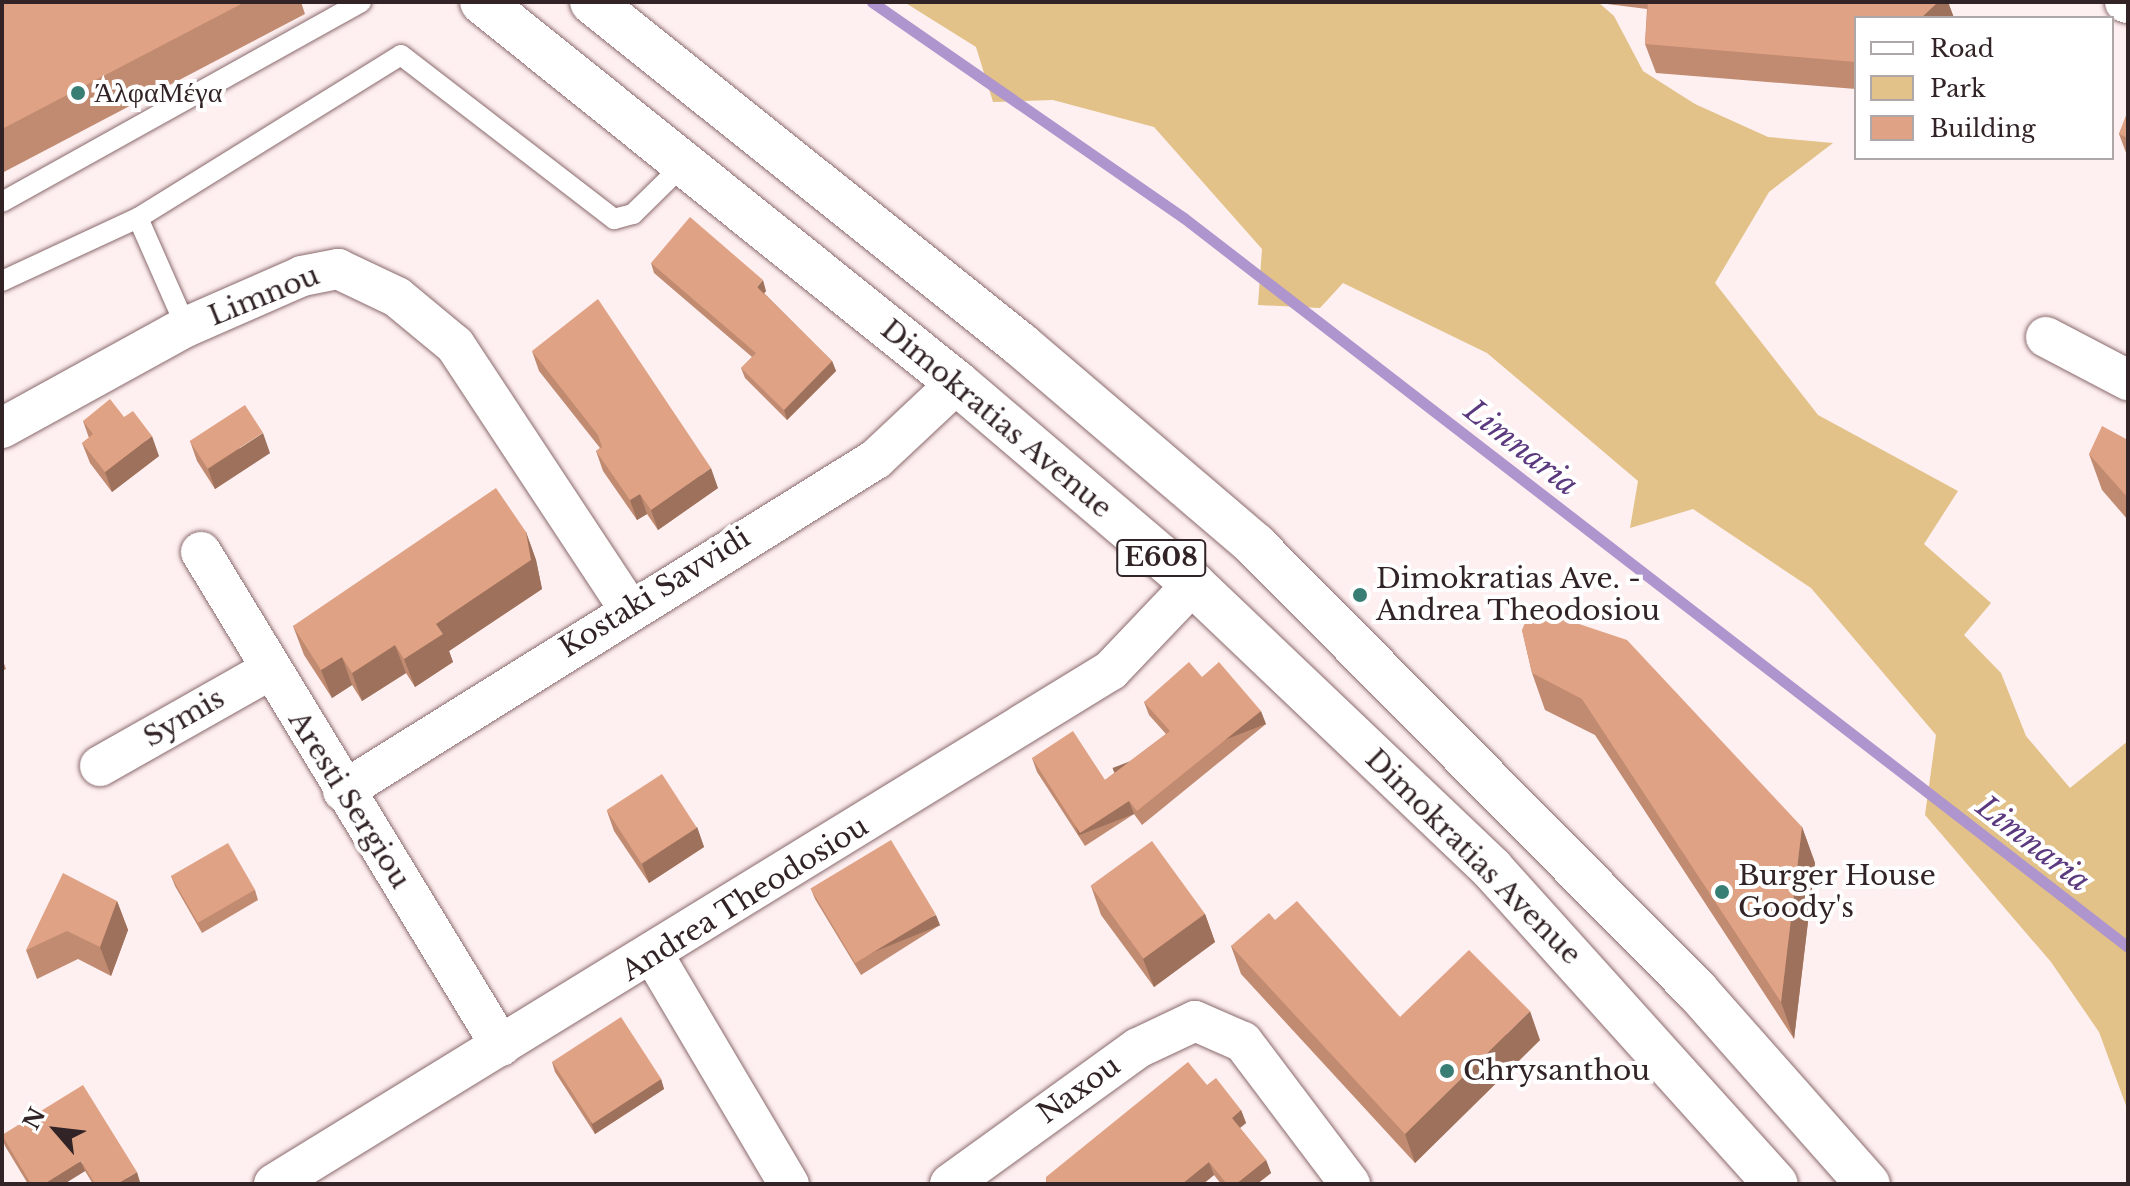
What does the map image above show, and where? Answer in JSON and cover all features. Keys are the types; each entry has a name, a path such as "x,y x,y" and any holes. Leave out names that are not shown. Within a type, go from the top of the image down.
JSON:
{"highway":[{"name":"Dimokratias Avenue","path":"482,2 957,383 1193,584 1492,869 1776,1184"},
{"name":"E608","path":"592,2 1021,345 1255,545 1697,991 1868,1184"}],"street":[{"name":"Limnou","path":"2,428 186,327 321,270 360,276 397,297 477,371 628,607"},
{"path":"2046,337 2128,380"},
{"name":"Kostaki Savvidi","path":"343,791 628,607 876,459 957,383"},
{"name":"Aresti Sergiou","path":"201,552 268,671 501,1046"},
{"name":"Andrea Theodosiou","path":"274,1184 654,956 1111,670 1193,584"},
{"name":"Symis","path":"100,766 268,671"},
{"path":"654,956 789,1184"},
{"name":"Naxou","path":"950,1184 1168,1030 1195,1021 1219,1026 1243,1042 1350,1184"}],"lane":[{"path":"2,202 361,2"},
{"path":"2,281 138,218 401,55 614,219 633,214 685,163"},
{"path":"138,218 186,327"}],"green space":[{"path":"904,2 1598,2 1614,16 1643,71 1695,104 1768,137 1833,143 1769,192 1715,283 1818,415 1958,491 1924,544 1991,603 1964,635 2001,673 2026,736 2070,788 2128,741 2128,1111 2099,1032 2051,962 1925,815 1936,735 1811,588 1693,509 1630,528 1638,481 1487,353 1343,283 1320,308 1258,305 1262,249 1154,127 1053,100 993,102 976,47"}],"building":[{"path":"2,2 245,2 2,129"},
{"path":"1648,2 1938,2 1923,16 1854,16 1854,62 1645,44"},
{"path":"2128,111 2128,138 2119,134"},
{"path":"690,217 763,280 757,287 832,361 784,410 741,368 756,353 651,263"},
{"path":"598,299 711,468 651,510 640,494 630,500 596,451 602,447 598,435 532,351"},
{"path":"110,399 124,417 133,411 152,436 105,472 82,443 93,434 83,421"},
{"path":"245,405 263,433 208,469 190,441"},
{"path":"2102,426 2128,440 2128,498 2089,454"},
{"path":"496,488 526,532 531,560 436,624 443,634 404,659 395,645 352,673 342,657 321,670 293,626"},
{"path":"1531,608 1627,640 1802,827 1781,1002 1582,699 1532,673 1522,630"},
{"path":"1189,662 1202,677 1219,662 1261,711 1137,811 1129,801 1080,833 1032,758 1073,731 1105,780 1170,731 1144,702"},
{"path":"662,774 697,828 642,864 607,810"},
{"path":"891,840 936,915 855,963 810,888"},
{"path":"1152,841 1205,914 1143,958 1091,886"},
{"path":"228,843 255,890 198,923 171,876"},
{"path":"63,873 117,901 100,947 67,931 26,950"},
{"path":"1297,901 1400,1017 1469,950 1530,1011 1405,1134 1231,946 1269,913 1275,920"},
{"path":"621,1017 661,1079 593,1124 552,1062"},
{"path":"1188,1062 1207,1085 1216,1078 1241,1110 1232,1118 1266,1160 1236,1184 1227,1184 1209,1162 1182,1184 1046,1184 1046,1177"},
{"path":"83,1085 137,1172 117,1184 95,1184 81,1161 44,1184 31,1184 2,1135"}],"waterway":[{"name":"Limnaria","path":"872,2 1184,218 2128,947"}],"place":[{"name":"ΆλφαΜέγα","path":"78,93"},
{"name":"Dimokratias Ave. - Andrea Theodosiou","path":"1360,595"},
{"name":"Burger House Goody's","path":"1722,892"},
{"name":"Chrysanthou","path":"1447,1071"}]}
